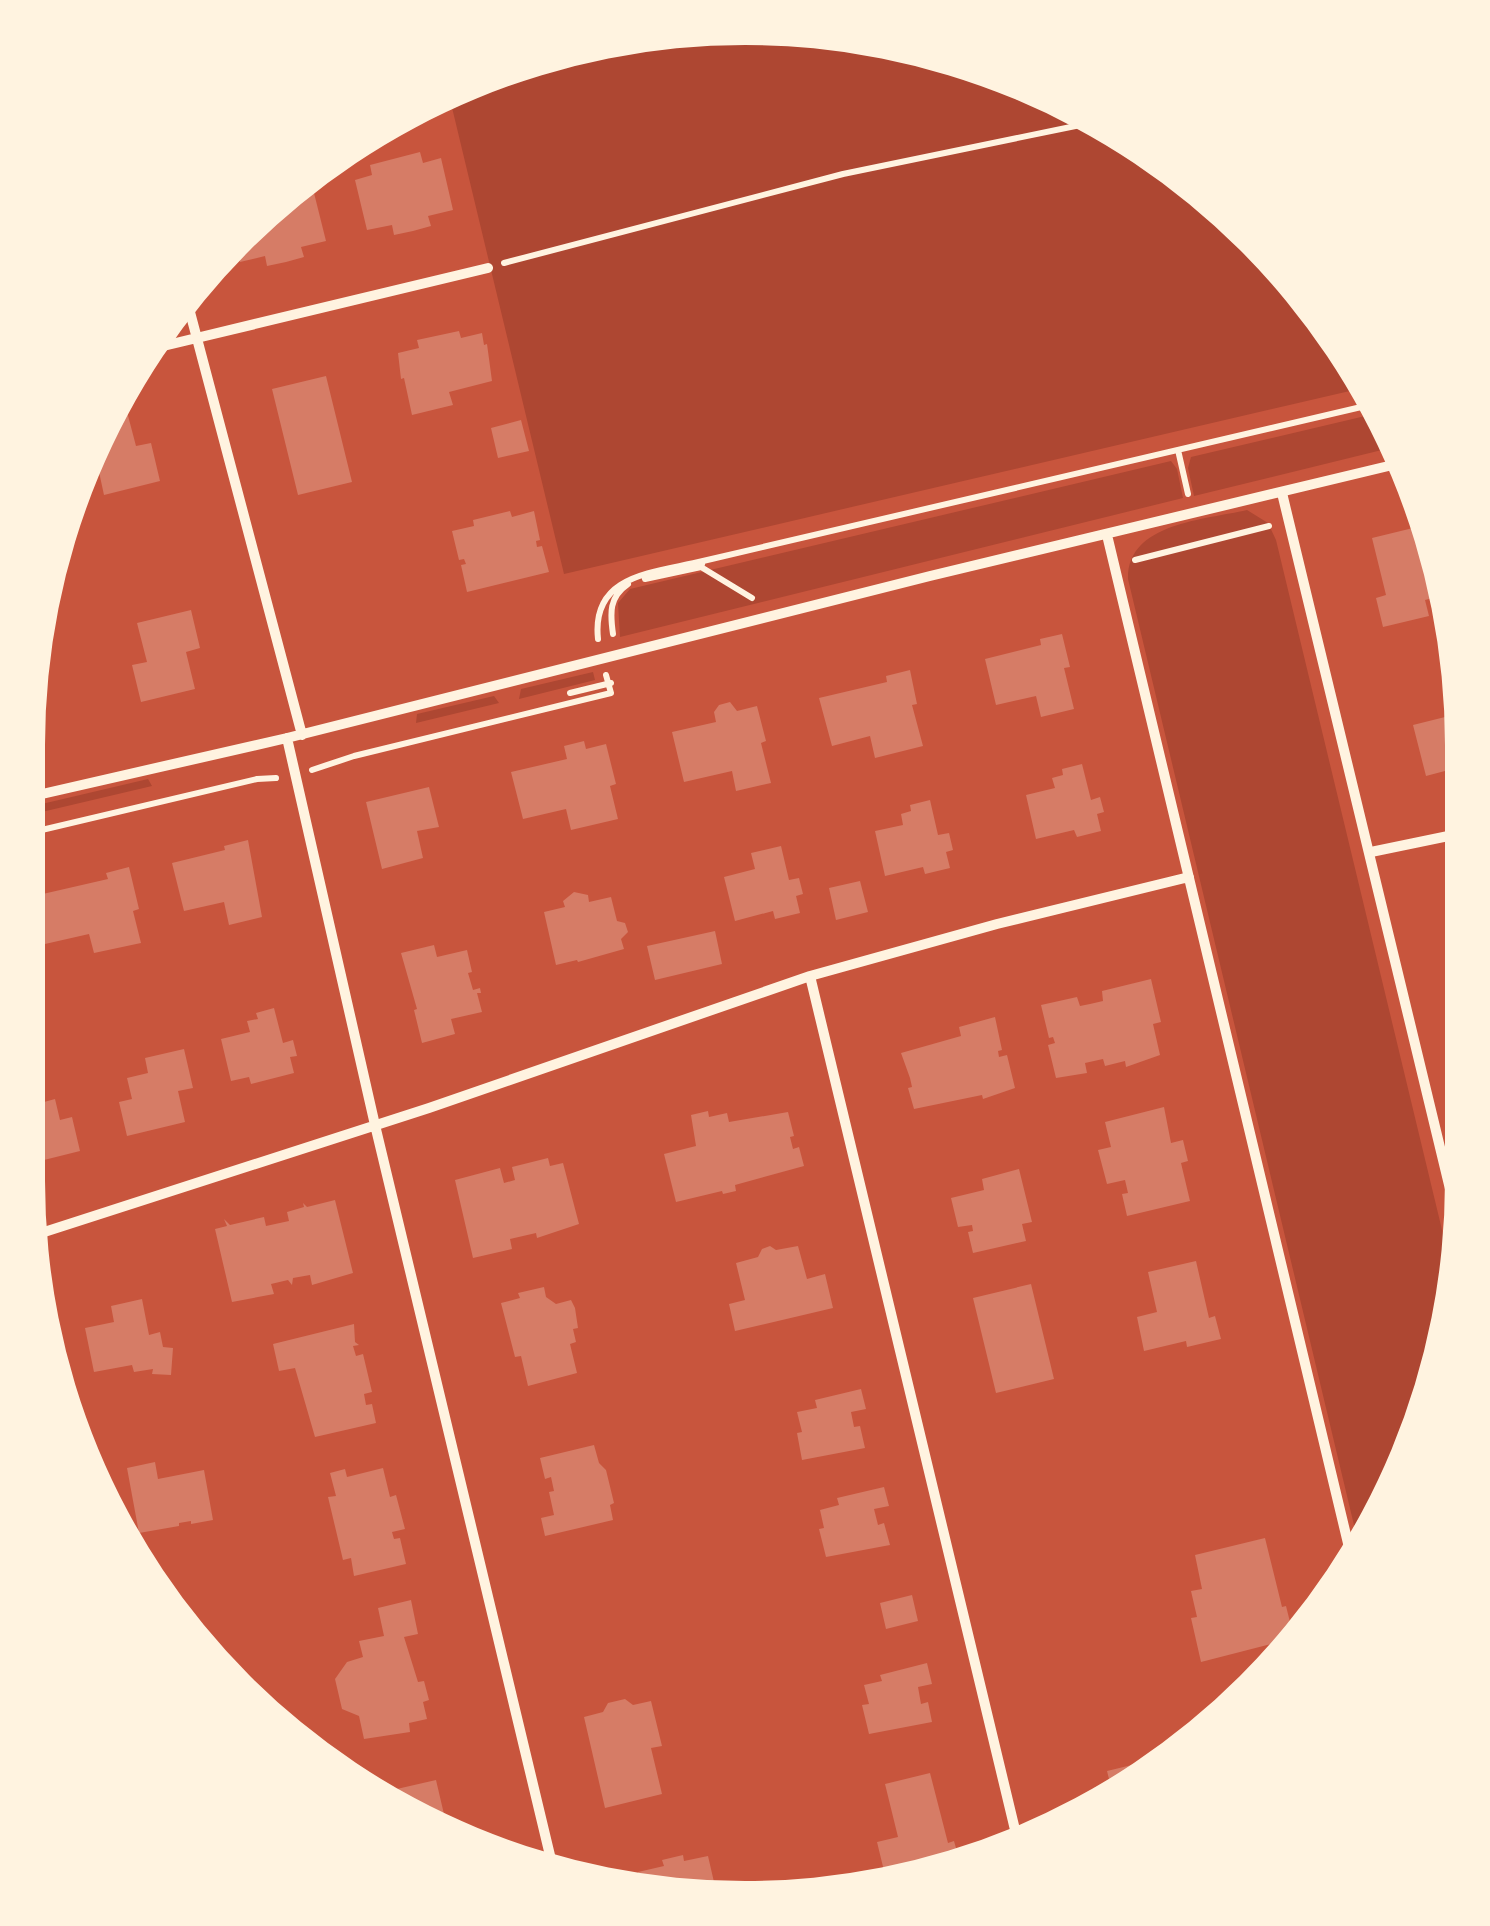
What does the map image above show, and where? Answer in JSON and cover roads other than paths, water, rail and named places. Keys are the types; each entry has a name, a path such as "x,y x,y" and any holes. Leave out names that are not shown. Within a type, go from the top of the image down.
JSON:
{"street":[{"path":"172,344 488,268"},
{"path":"191,318 302,735"},
{"path":"45,793 302,735 780,614 1388,467"},
{"path":"1282,493 1445,1168"},
{"path":"1108,535 1347,1538"},
{"path":"287,738 375,1125 549,1853"},
{"path":"1371,852 1445,837"},
{"path":"46,1231 375,1125 810,976 996,924 1189,877"},
{"path":"810,976 1014,1827"}]}
